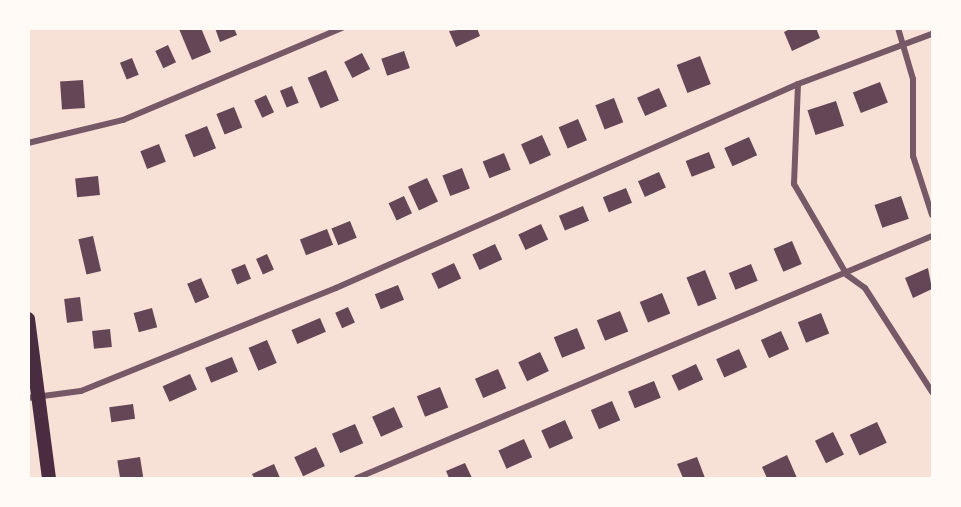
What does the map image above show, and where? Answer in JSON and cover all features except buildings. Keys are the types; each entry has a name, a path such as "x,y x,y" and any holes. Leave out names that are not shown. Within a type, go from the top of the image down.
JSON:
{"main road":[{"path":"28,320 34,397 49,478"}],"street":[{"path":"28,143 123,120 342,28"},
{"path":"898,28 912,79 913,156 933,214"},
{"path":"34,397 81,391 336,288 798,84 933,34"},
{"path":"798,84 794,184 847,275 865,288 933,392"},
{"path":"357,478 847,275 933,236"}]}
